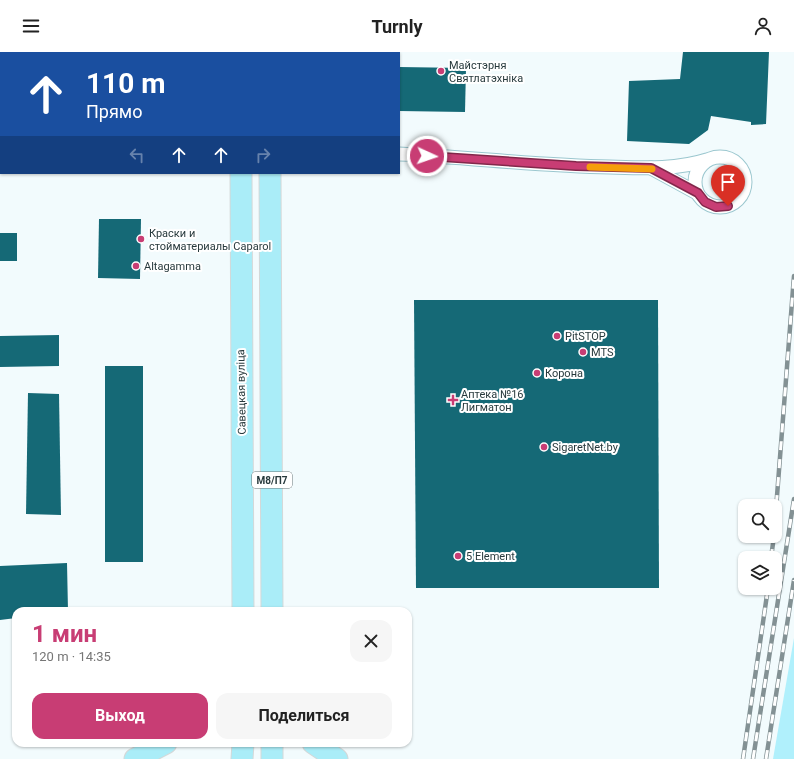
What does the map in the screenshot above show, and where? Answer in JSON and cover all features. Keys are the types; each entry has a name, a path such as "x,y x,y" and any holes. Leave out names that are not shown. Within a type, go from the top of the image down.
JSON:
{"main road":[{"name":"Савецкая вуліца","path":"241,174 243,607"},
{"name":"М8/П7","path":"270,174 272,607"},
{"path":"135,759 158,747"},
{"path":"242,759 243,747"},
{"path":"272,747 272,759"},
{"path":"319,747 337,759"}],"street":[{"path":"400,154 576,166 651,168 695,164 718,156 730,158 740,166 744,173 746,181 745,189 739,200 728,206 716,207 705,202 698,193 695,181 698,169 707,160"},
{"path":"651,168 698,193"}],"shaded area":[{"path":"794,638 794,759 773,759"}],"building":[{"path":"683,52 769,52 766,124 751,125 751,122 711,116 708,130 689,144 627,141 629,81 680,79"},
{"path":"400,67 466,68 465,112 400,111"},
{"path":"99,219 141,219 140,279 98,278"},
{"path":"0,233 17,233 17,261 0,261"},
{"name":"Корона","path":"414,300 658,300 659,588 416,588"},
{"path":"59,335 59,366 0,367 0,336"},
{"path":"105,366 143,366 143,562 105,562"},
{"path":"28,393 59,394 61,515 26,514"},
{"path":"67,563 68,607 12,607 12,618 0,620 0,566"}],"railway":[{"path":"777,499 794,276"},
{"path":"753,759 794,499"},
{"path":"772,551 773,543"},
{"path":"766,759 794,580"},
{"path":"743,759 767,595"}],"slow traffic":[{"path":"590,167 652,169"}],"place":[{"name":"Майстэрня Святлатэхніка","path":"441,71"},
{"name":"Краски и стойматериалы Сaparol","path":"141,239"},
{"name":"Altagamma","path":"136,266"},
{"name":"PitSTOP","path":"557,336"},
{"name":"MTS","path":"583,352"},
{"name":"Корона","path":"537,373"},
{"name":"Аптека №16 Лигматон","path":"453,400"},
{"name":"SigaretNet.by","path":"544,447"},
{"name":"5 Element","path":"458,556"}],"route":[{"path":"427,156 576,166 651,168 698,193 705,202 716,207 728,206"}]}
